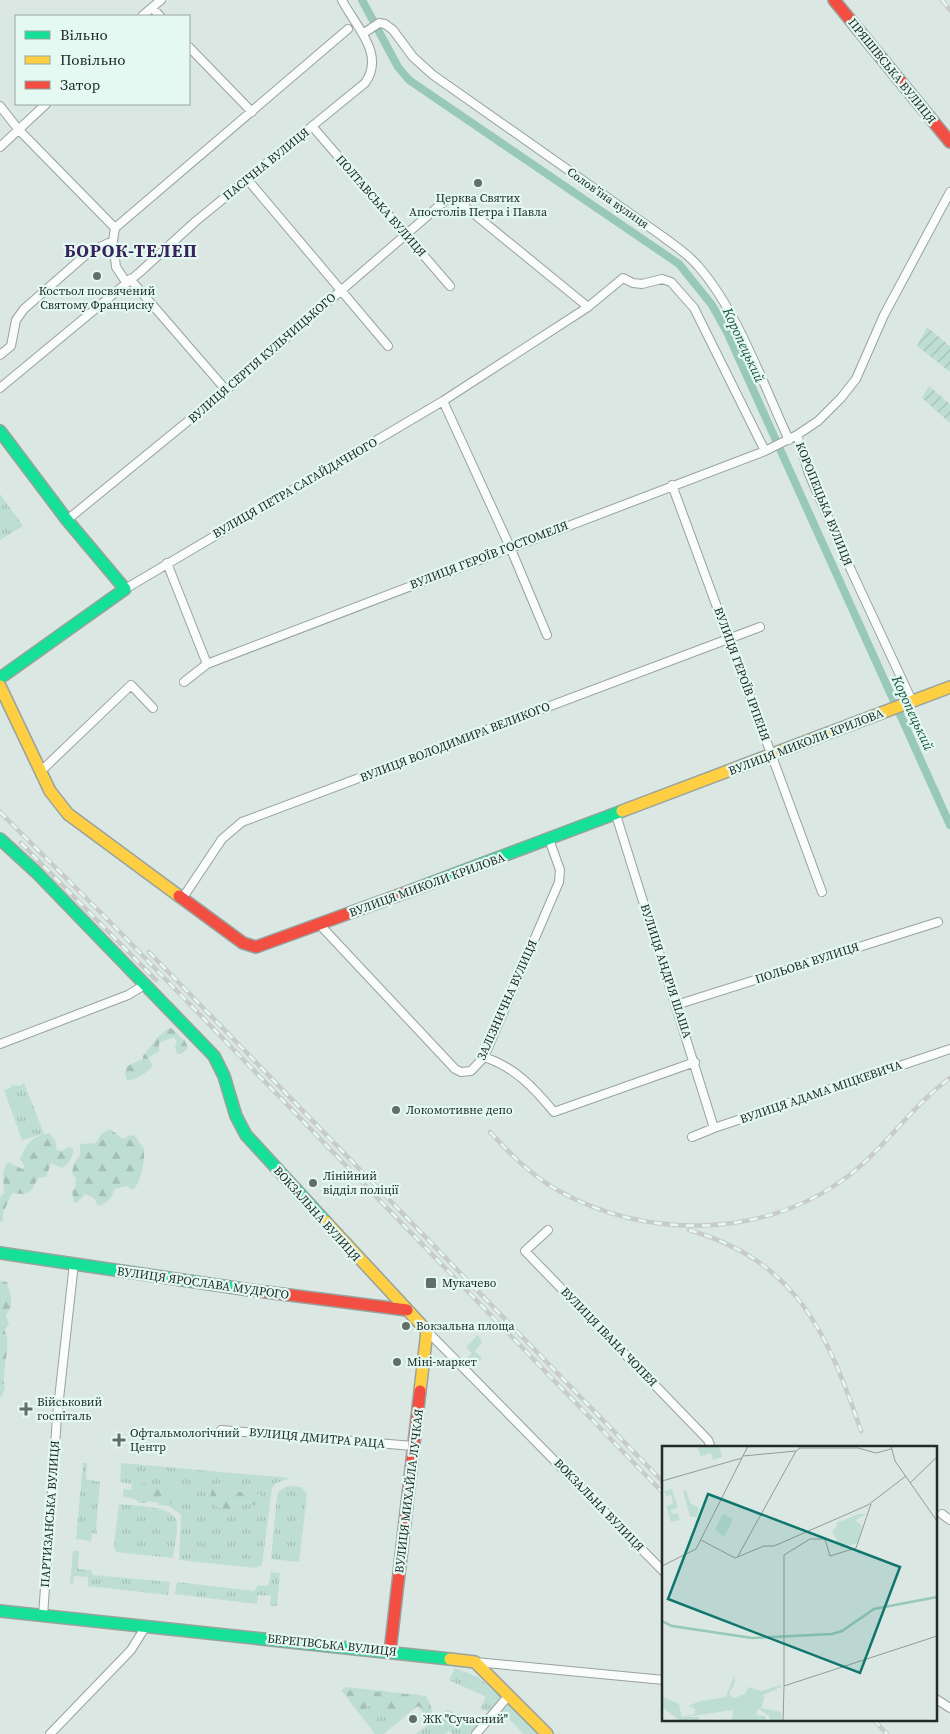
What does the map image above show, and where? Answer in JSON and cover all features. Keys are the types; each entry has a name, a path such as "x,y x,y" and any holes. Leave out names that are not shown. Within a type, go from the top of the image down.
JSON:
{"street":[{"path":"143,15 161,0"},
{"path":"342,0 352,19 367,30"},
{"name":"ПРЯШІВСЬКА ВУЛИЦЯ","path":"834,0 950,142"},
{"path":"152,8 159,15"},
{"name":"Соловʼїна вулиця","path":"367,30 379,23 393,30 413,57 434,75 662,236 696,264 719,293 732,316 786,441"},
{"path":"226,390 116,267 113,241 116,228 348,29"},
{"name":"ПАСІЧНА ВУЛИЦЯ","path":"0,388 247,179 365,83 371,75 374,66 367,30"},
{"path":"190,48 252,112"},
{"path":"0,147 45,105"},
{"path":"0,106 18,129 116,228"},
{"name":"ПОЛТАВСЬКА ВУЛИЦЯ","path":"312,126 450,286"},
{"path":"247,179 388,346"},
{"name":"КОРОПЕЦЬКА ВУЛИЦЯ","path":"909,703 809,474 797,436 818,421 841,398 856,379 884,315 923,238 950,192"},
{"name":"ВУЛИЦЯ СЕРГІЯ КУЛЬЧИЦЬКОГО","path":"67,520 226,390 442,201 457,200 588,307"},
{"path":"0,355 12,346 16,320 24,309 89,252 113,241"},
{"name":"ВУЛИЦЯ ПЕТРА САГАЙДАЧНОГО","path":"1,673 125,589 443,401 588,307 623,278 632,283 642,284 662,279 671,282 694,308 769,449"},
{"path":"443,401 510,547 547,635"},
{"path":"0,431 67,520 125,589"},
{"name":"ВУЛИЦЯ ГЕРОЇВ ГОСТОМЕЛЯ","path":"184,682 207,664 769,449 797,436"},
{"name":"ВУЛИЦЯ ГЕРОЇВ ІРПЕНЯ","path":"672,485 822,892"},
{"path":"168,563 207,664"},
{"name":"ВУЛИЦЯ ВОЛОДИМИРА ВЕЛИКОГО","path":"182,899 222,839 242,822 760,627"},
{"path":"41,771 131,685 153,708"},
{"name":"ВУЛИЦЯ МИКОЛИ КРИЛОВА","path":"0,686 50,791 68,814 243,943 256,947 320,925 888,712 950,686"},
{"name":"ВУЛИЦЯ АНДРІЯ ШАША","path":"616,814 695,1062 714,1128"},
{"name":"ВОКЗАЛЬНА ВУЛИЦЯ","path":"0,839 146,984 220,1063 228,1079 234,1117 246,1135 407,1310 662,1570"},
{"name":"ЗАЛІЗНИЧНА ВУЛИЦЯ","path":"320,925 455,1069 461,1072 471,1071 484,1057 559,882 560,870 549,839"},
{"name":"ПОЛЬОВА ВУЛИЦЯ","path":"676,1004 938,922"},
{"path":"0,1044 128,995 146,984"},
{"name":"ВУЛИЦЯ АДАМА МІЦКЕВИЧА","path":"692,1137 950,1048"},
{"path":"484,1057 506,1065 523,1077 554,1112 695,1062"},
{"name":"ВУЛИЦЯ ІВАНА ЧОПЕЯ","path":"548,1230 526,1251 708,1440 710,1446"},
{"name":"ВУЛИЦЯ ЯРОСЛАВА МУДРОГО","path":"0,1253 407,1310"},
{"name":"ПАРТИЗАНСЬКА ВУЛИЦЯ","path":"43,1616 57,1417 74,1263"},
{"name":"ВУЛИЦЯ МИХАЙЛА ЛУЧКАЯ","path":"390,1652 428,1330"},
{"name":"ВУЛИЦЯ ДМИТРА РАЦА","path":"221,1430 413,1446"},
{"path":"942,1514 950,1520"},
{"name":"БЕРЕГІВСЬКА ВУЛИЦЯ","path":"0,1611 475,1662 662,1680"},
{"path":"50,1734 131,1650 146,1626"},
{"path":"475,1662 548,1734"},
{"path":"476,1734 509,1695"},
{"path":"938,1700 950,1708"}],"green space":[{"path":"927,327 950,346 950,372 917,346"},
{"path":"929,386 950,404 950,423 922,398"},
{"path":"0,494 23,526 0,540"},
{"path":"171,1028 185,1041 188,1048 181,1054 177,1054 175,1046 177,1042 174,1037 159,1043 159,1051 148,1058 153,1066 138,1078 127,1080 125,1074 127,1066 143,1059 143,1056 159,1036"},
{"path":"24,1083 44,1134 22,1140 4,1090 11,1088 11,1085 20,1086"},
{"path":"110,1129 123,1139 130,1135 135,1136 144,1149 143,1165 138,1183 132,1190 127,1186 114,1189 109,1200 98,1206 94,1198 85,1194 78,1202 74,1203 72,1191 75,1188 76,1179 72,1173 74,1163 80,1155 80,1144 96,1143 101,1134"},
{"path":"49,1133 55,1140 57,1150 62,1151 69,1147 73,1149 73,1155 62,1168 51,1163 46,1177 38,1178 31,1191 23,1194 12,1193 3,1213 3,1221 0,1222 0,1197 4,1193 4,1168 9,1162 22,1169 25,1167 20,1159 25,1148 34,1139"},
{"path":"0,1281 7,1282 11,1306 6,1316 9,1324 4,1330 7,1342 4,1375 5,1389 0,1398"},
{"path":"478,1335 482,1343 475,1351 482,1358 474,1367 466,1359 472,1353 466,1347"},
{"path":"83,1463 87,1463 86,1479 100,1482 97,1534 92,1533 91,1541 76,1539"},
{"path":"121,1463 291,1478 276,1483 272,1488 262,1565 255,1568 179,1560 181,1515 166,1504 123,1497 123,1489 131,1490 132,1484 120,1482"},
{"path":"145,1483 162,1491 178,1489 177,1500 166,1506 159,1505 156,1500 151,1499 146,1503 139,1503 135,1499 134,1489 138,1484"},
{"path":"218,1483 230,1486 230,1491 259,1494 262,1497 257,1505 243,1504 242,1508 235,1510 221,1508 210,1503 212,1488"},
{"path":"288,1486 301,1487 307,1494 299,1562 271,1559 277,1496 279,1491"},
{"path":"119,1504 152,1507 169,1512 174,1516 177,1526 173,1558 116,1552 114,1545"},
{"path":"73,1551 79,1551 78,1569 91,1570 93,1575 170,1582 168,1595 88,1586 88,1577 74,1576 73,1585 70,1584"},
{"path":"271,1572 280,1573 277,1606 270,1606 271,1596 258,1595 257,1604 175,1594 177,1582 254,1591 258,1585 268,1586"},
{"path":"455,1668 478,1677 501,1697 490,1712 480,1709 486,1697 449,1680"},
{"path":"346,1687 426,1696 432,1708 432,1716 422,1723 421,1721 426,1716 417,1706 384,1734 375,1734 341,1690"},
{"path":"349,1690 418,1695 424,1698 429,1706 426,1710 418,1706 410,1712 379,1714 379,1706 366,1706 365,1712 359,1713 357,1706 353,1706 347,1695"},
{"path":"507,1703 540,1734 524,1734 503,1713 489,1727 486,1724"},
{"path":"447,1710 476,1720 479,1717 486,1720 474,1734 452,1734 450,1731 445,1734 416,1734"}],"waterway":[{"name":"Коропецький","path":"362,0 398,67 409,80 679,264 712,305 727,332 950,825"}],"railway":[{"path":"942,0 950,10"},
{"path":"0,812 115,927 662,1492"},
{"path":"21,843 156,980"},
{"path":"149,952 662,1481"},
{"path":"490,1132 540,1179 559,1191 592,1207 628,1218 664,1224 701,1226 738,1222 774,1214 808,1200 840,1182 869,1158 921,1103 950,1078"},
{"path":"689,1230 726,1244 757,1261 782,1282 803,1306 821,1333 835,1363 861,1431"},
{"path":"876,1722 887,1734"}],"traffic: fast":[{"path":"0,431 67,520 125,589 0,678"},
{"path":"407,892 622,811"},
{"path":"0,839 36,872 214,1056 224,1076 236,1116 246,1135 325,1221"},
{"path":"0,1253 250,1290"},
{"path":"0,1611 450,1659"}],"traffic: slow":[{"path":"0,686 50,791 68,814 179,896"},
{"path":"622,811 950,687"},
{"path":"325,1221 427,1331 420,1391"},
{"path":"450,1659 475,1662 547,1734"}],"traffic: jam":[{"path":"834,0 950,142"},
{"path":"179,896 243,943 256,947 407,892"},
{"path":"250,1290 407,1310"},
{"path":"390,1652 420,1391"}],"place":[{"name":"Церква Святих Апостолів Петра і Павла","path":"478,183"},
{"name":"Костьол посвячений Святому Франциску","path":"97,276"},
{"name":"Локомотивне депо","path":"396,1110"},
{"name":"Лінійний відділ поліції","path":"313,1183"},
{"name":"Мукачево","path":"431,1283"},
{"name":"Вокзальна площа","path":"406,1326"},
{"name":"Міні-маркет","path":"397,1362"},
{"name":"Військовий госпіталь","path":"26,1409"},
{"name":"Офтальмологічний Центр","path":"119,1440"},
{"name":"ЖК \"Сучасний\"","path":"413,1719"}],"district":[{"name":"БОРОК-ТЕЛЕП","path":"131,251"}]}
